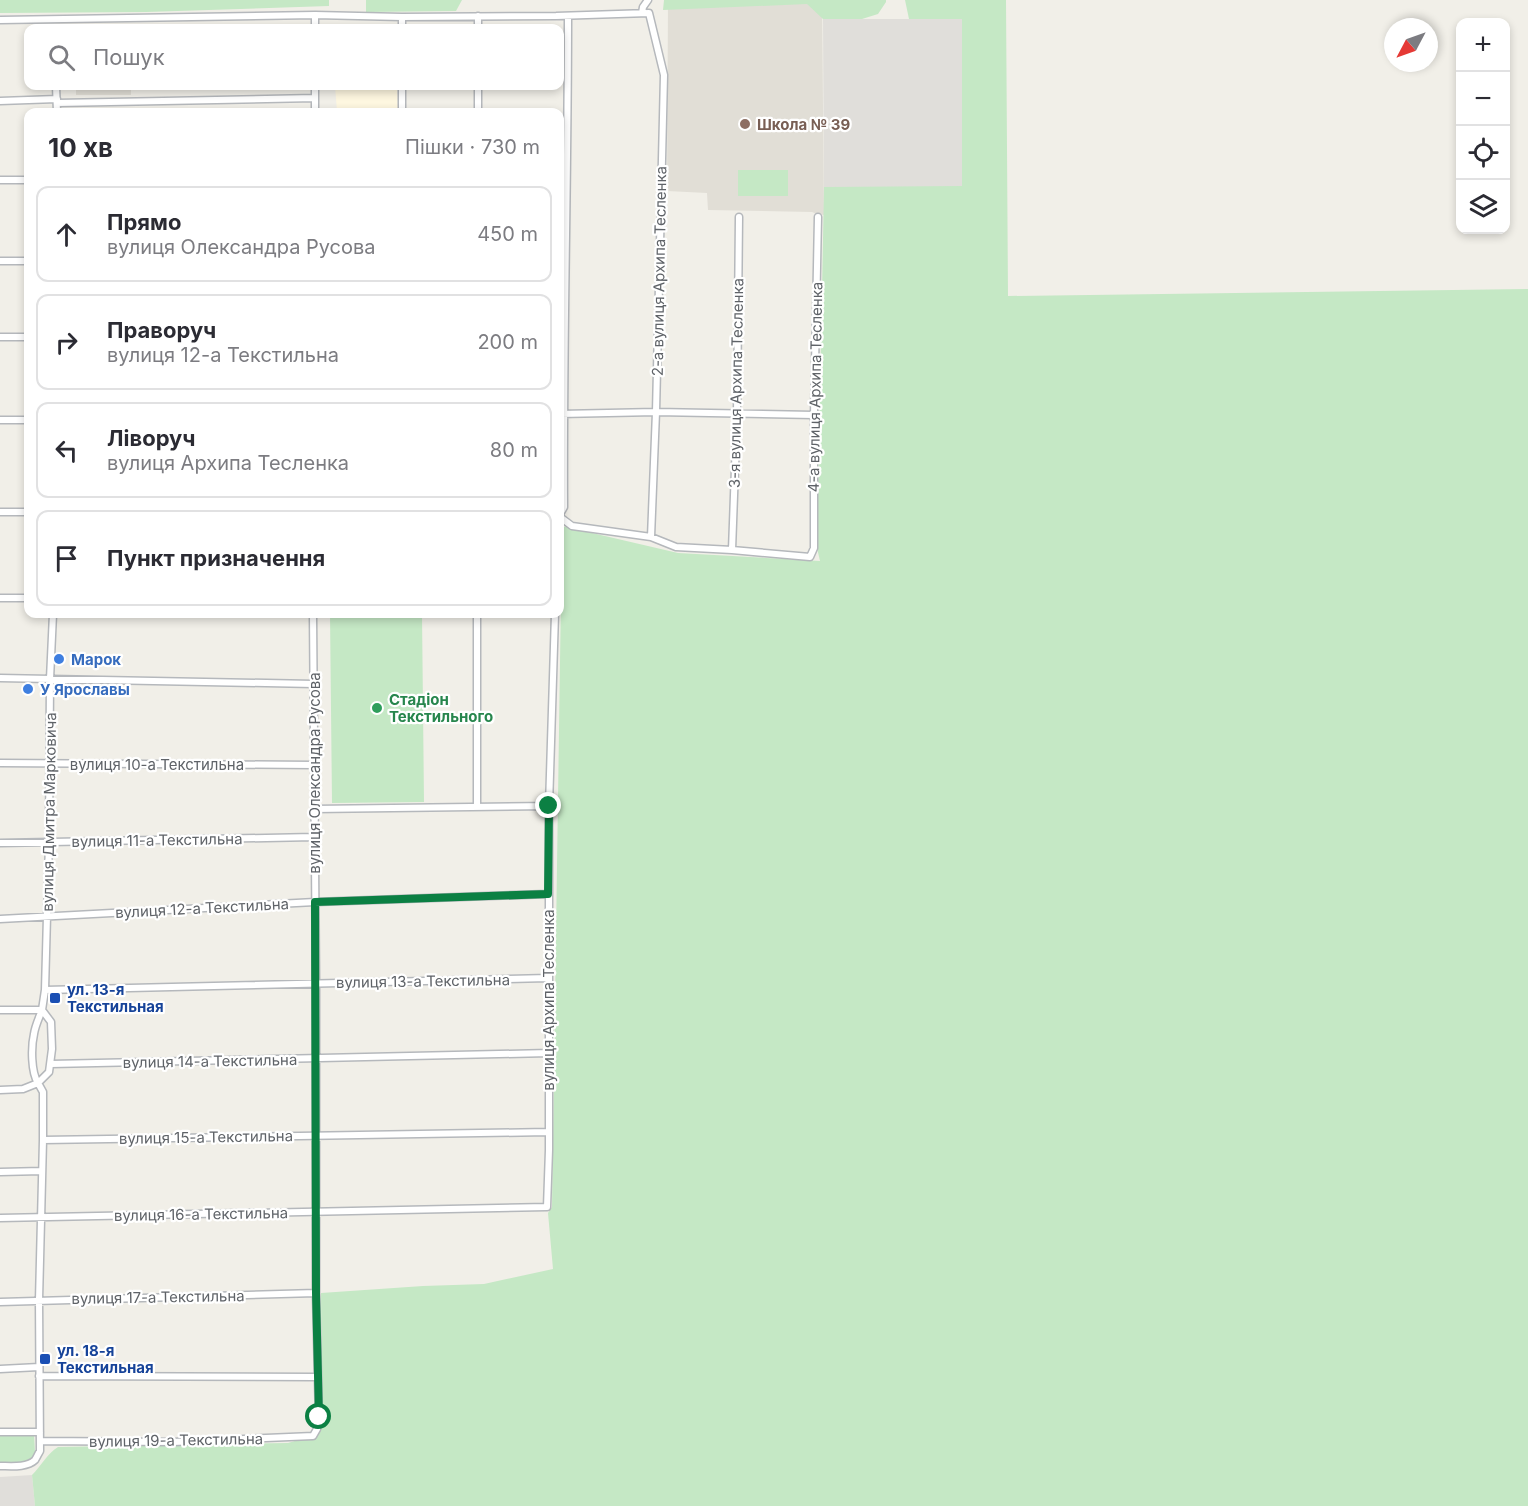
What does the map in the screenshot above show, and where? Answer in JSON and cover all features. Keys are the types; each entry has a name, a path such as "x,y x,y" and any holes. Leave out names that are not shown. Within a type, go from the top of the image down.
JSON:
{"street":[{"path":"0,20 315,15 402,17 642,14 643,7 648,0"},
{"name":"2-а вулиця Архипа Тесленка","path":"642,14 649,13 664,75 651,537"},
{"path":"315,15 315,24"},
{"path":"478,16 478,24"},
{"path":"564,329 568,159 568,16"},
{"path":"402,17 402,24"},
{"path":"56,90 57,108"},
{"path":"315,90 315,108"},
{"path":"402,90 402,108"},
{"path":"478,90 478,108"},
{"path":"0,101 315,98"},
{"path":"0,180 24,180"},
{"name":"3-я вулиця Архипа Тесленка","path":"732,550 737,414 739,217"},
{"name":"4-а вулиця Архипа Тесленка","path":"732,550 810,557 814,548 818,217"},
{"path":"0,261 24,261"},
{"path":"0,337 24,337"},
{"path":"564,414 656,412 814,415"},
{"path":"0,420 24,420"},
{"path":"0,512 24,512"},
{"path":"564,519 572,526 651,537 676,547 732,550"},
{"path":"0,598 24,598"},
{"name":"вулиця Дмитра Марковича","path":"40,1441 39,1300 43,1092 32,1069 33,1035 42,1010 45,990 53,618"},
{"name":"вулиця Олександра Русова","path":"313,618 316,1293 319,1421 313,1436"},
{"path":"477,618 477,806"},
{"name":"вулиця Архипа Тесленка","path":"547,1208 549,806 555,618"},
{"path":"0,678 314,684"},
{"name":"вулиця 10-а Текстильна","path":"0,763 315,765"},
{"path":"315,809 549,806"},
{"name":"вулиця 11-а Текстильна","path":"0,843 314,837"},
{"name":"вулиця 12-а Текстильна","path":"0,919 315,902 548,894"},
{"name":"вулиця 13-а Текстильна","path":"45,990 549,978"},
{"path":"0,1010 42,1010"},
{"name":"вулиця Дмитра Марковича","path":"42,1010 51,1022 51,1064"},
{"name":"вулиця 14-а Текстильна","path":"51,1064 549,1053"},
{"path":"0,1090 23,1089 38,1083 49,1072 51,1064"},
{"name":"вулиця 15-а Текстильна","path":"43,1140 548,1132"},
{"path":"0,1172 42,1171"},
{"name":"вулиця 16-а Текстильна","path":"0,1218 547,1208"},
{"name":"вулиця 17-а Текстильна","path":"0,1302 316,1293"},
{"path":"0,1369 39,1367"},
{"path":"39,1376 317,1377"},
{"path":"0,1432 40,1432"},
{"name":"вулиця 19-а Текстильна","path":"40,1441 173,1442 313,1436"},
{"path":"0,1466 25,1465 35,1460 40,1451 40,1441"}],"shaded area":[{"name":"Школа № 39","path":"668,0 822,0 824,215 812,212 708,210 707,193 667,191"},
{"path":"823,19 962,19 962,187 824,187"},
{"path":"76,90 131,90 131,95 76,95"},
{"path":"335,90 397,90 398,108 337,108"},
{"path":"32,1475 35,1506 0,1506 0,1477"}],"green space":[{"path":"0,0 329,0 329,6 146,12 0,13"},
{"path":"366,0 462,0 456,11 366,12"},
{"path":"664,0 886,0 886,2 878,14 862,19 823,19 807,4 663,10"},
{"path":"905,0 1006,0 1008,296 1528,289 1528,1506 35,1506 32,1475 58,1447 288,1443 314,1438 321,1427 322,1417 321,1293 484,1284 553,1269 548,1213 552,1207 564,526 678,553 820,561 817,548 824,187 962,186 962,19 909,19"},
{"path":"738,170 788,170 788,196 738,196"},
{"name":"Стадіон Текстильного","path":"330,618 422,618 424,802 332,803"},
{"path":"0,1434 34,1434 35,1452 32,1459 25,1463 0,1464"}],"place":[{"name":"Школа № 39","path":"745,124"},
{"name":"Марок","path":"59,659"},
{"name":"У Ярославы","path":"28,689"},
{"name":"Стадіон Текстильного","path":"377,708"},
{"name":"ул. 13-я Текстильная","path":"55,998"},
{"name":"ул. 18-я Текстильная","path":"45,1359"}],"route":[{"path":"319,1417 316,1293 315,902 548,894 549,806"}]}
